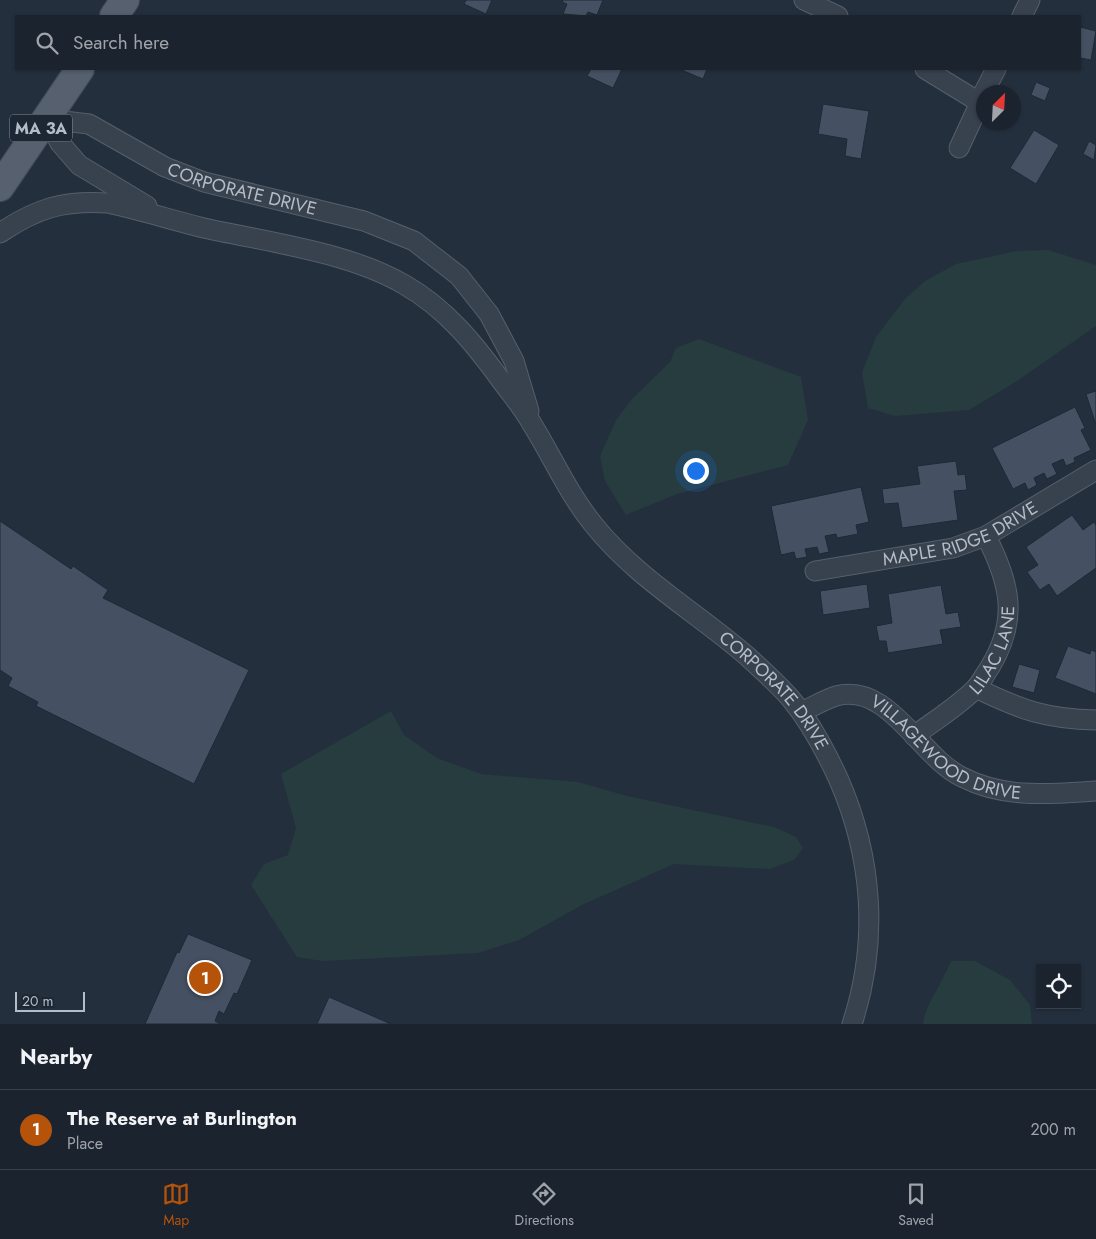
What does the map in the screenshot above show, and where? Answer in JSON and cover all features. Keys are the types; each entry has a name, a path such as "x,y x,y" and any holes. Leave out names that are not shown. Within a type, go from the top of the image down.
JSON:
{"main road":[{"path":"115,15 125,0"},
{"name":"MA 3A","path":"0,187 79,70"}],"street":[{"path":"804,0 836,15"},
{"path":"1022,15 1030,0"},
{"path":"927,70 976,93"},
{"path":"988,85 995,70"},
{"path":"959,148 976,110"},
{"name":"CORPORATE DRIVE","path":"47,119 60,144 79,165 149,207 201,227"},
{"name":"CORPORATE DRIVE","path":"47,119 89,124 164,167 204,182 364,221 414,241 459,276 496,324 514,361 532,424"},
{"name":"CORPORATE DRIVE","path":"0,233 32,214 70,202 108,204 330,256 403,283 440,309 461,328 532,424 570,492 607,540 642,573 748,657 780,687 801,712 825,750 848,801 859,833 865,863 869,902 869,946 861,992 852,1024"},
{"name":"MAPLE RIDGE DRIVE","path":"815,571 953,548 986,536 1096,470"},
{"name":"LILAC LANE","path":"914,736 976,688 997,654 1008,625 1008,596 1002,566 986,536"},
{"path":"976,688 1018,708 1062,719 1096,720"},
{"name":"VILLAGEWOOD DRIVE","path":"801,712 835,697 863,696 886,707 949,769 991,789 1025,795 1096,791"}],"green space":[{"path":"1048,250 1096,265 1096,326 1017,381 969,410 895,416 868,408 862,373 876,337 905,299 925,281 956,264 1017,251"},
{"path":"699,339 801,377 808,420 788,465 677,494 626,515 605,481 600,456 616,420 632,399 670,362 676,348"},
{"path":"391,711 404,735 437,758 481,774 578,782 627,796 774,827 796,837 803,848 794,860 770,869 674,864 582,905 519,940 478,953 322,961 297,957 251,885 264,864 288,855 296,828 281,774"},
{"path":"951,961 975,961 1010,980 1030,1005 1032,1024 923,1024 927,1011"}],"building":[{"path":"466,0 492,0 486,14 464,4"},
{"path":"563,0 603,0 597,15 588,12 586,15 563,14 567,4 562,2"},
{"path":"1081,27 1096,31 1091,60 1081,58"},
{"path":"590,70 622,70 613,88 587,76"},
{"path":"681,70 707,70 703,79"},
{"path":"1036,82 1050,88 1045,101 1031,95"},
{"path":"823,104 869,111 861,159 845,156 847,139 818,134"},
{"path":"1034,130 1059,145 1036,184 1010,168"},
{"path":"1089,141 1096,145 1094,160 1083,154"},
{"path":"1096,391 1096,425 1086,394"},
{"path":"1075,407 1085,428 1081,430 1091,450 1074,458 1075,462 1066,466 1063,459 1052,464 1057,474 1047,479 1044,473 1034,478 1037,485 1028,490 1025,483 1013,489 992,448"},
{"path":"956,461 958,475 965,474 967,490 954,491 958,520 902,528 898,503 884,504 882,489 920,484 917,466"},
{"path":"861,487 869,522 856,525 858,534 837,538 836,534 825,536 829,552 819,554 817,547 805,549 807,557 796,559 794,552 781,555 771,506"},
{"path":"1072,515 1083,530 1094,522 1096,525 1096,568 1057,596 1049,584 1040,590 1027,572 1038,565 1026,547"},
{"path":"0,521 71,569 73,566 108,590 103,598 249,670 194,784 36,706 38,702 8,686 12,678 0,670"},
{"path":"867,584 870,608 823,615 820,591"},
{"path":"941,585 946,614 958,612 961,627 940,630 943,644 888,653 886,641 879,641 876,626 892,623 888,594"},
{"path":"1068,646 1090,654 1091,650 1096,652 1096,694 1055,678"},
{"path":"1019,664 1040,670 1034,693 1012,687"},
{"path":"188,934 252,960 237,994 234,993 224,1014 219,1011 215,1021 221,1024 145,1024 177,952 179,953"},
{"path":"329,997 391,1024 317,1024"}],"place":[{"name":"The Reserve at Burlington","path":"205,978"}]}
